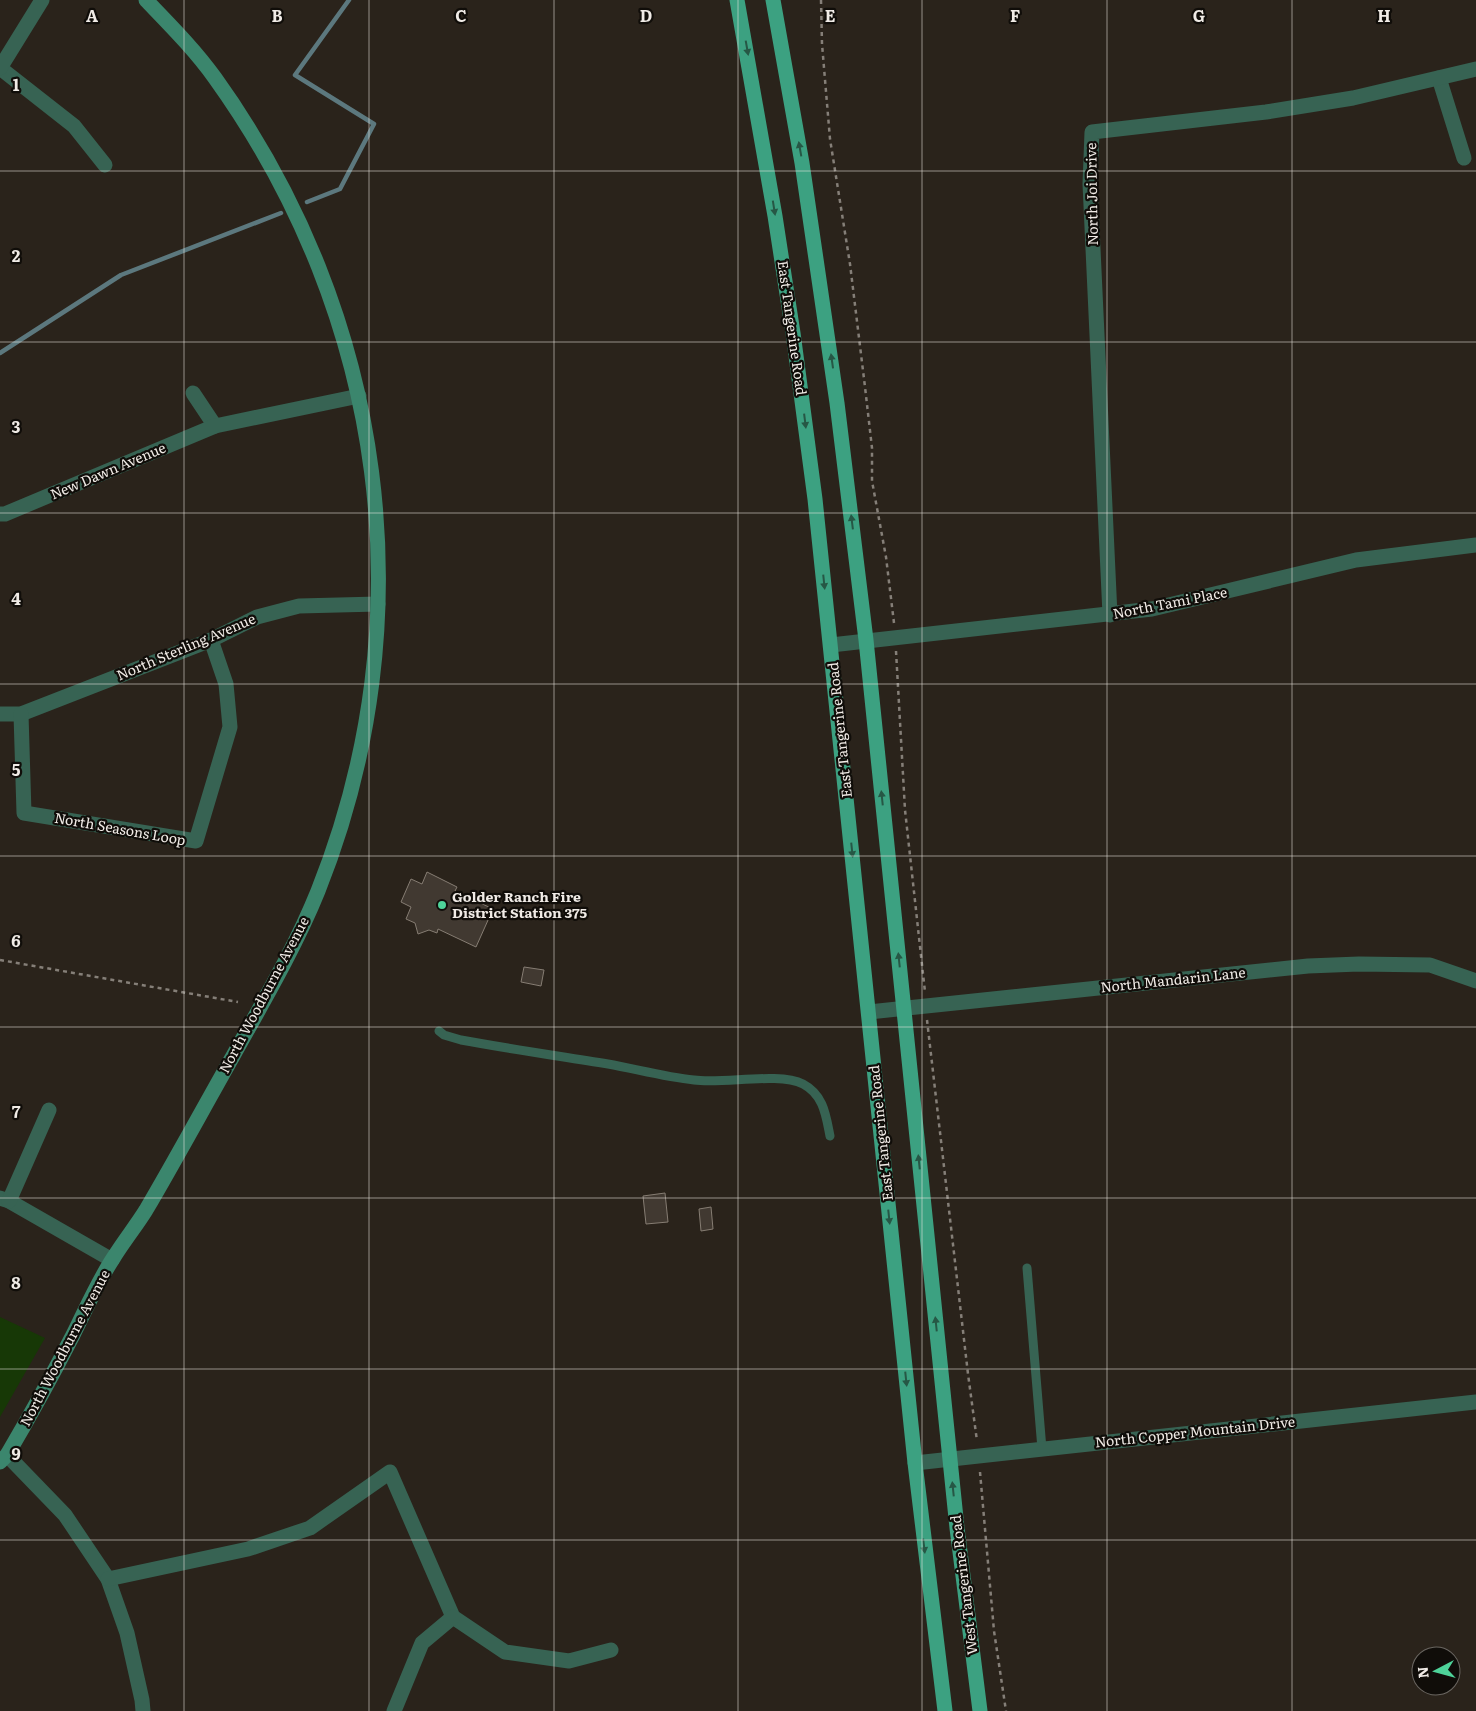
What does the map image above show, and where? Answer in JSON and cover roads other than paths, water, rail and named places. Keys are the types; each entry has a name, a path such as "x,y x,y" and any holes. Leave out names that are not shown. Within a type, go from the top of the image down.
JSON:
{"main road":[{"name":"East Tangerine Road","path":"737,0 760,119 793,333 815,499 915,1463"},
{"path":"773,0 802,162 826,317 866,640 950,1459"},
{"name":"West Tangerine Road","path":"950,1459 967,1615 980,1711"},
{"path":"915,1463 945,1711"}],"street":[{"path":"42,0 0,68 74,126 105,164"},
{"name":"North Woodburne Avenue","path":"3,1459 42,1394 112,1260 144,1214 290,953 319,888 345,809 359,752 373,668 379,568 373,481 359,396 340,327 308,238 276,174 214,76 146,0"},
{"name":"North Joi Drive","path":"1110,615 1090,184 1092,132 1266,112 1353,98 1476,69"},
{"path":"1439,78 1464,158"},
{"path":"193,393 215,426"},
{"name":"New Dawn Avenue","path":"0,514 5,514 215,426 359,396"},
{"name":"North Tami Place","path":"831,645 1152,609 1356,560 1476,545"},
{"name":"North Sterling Avenue","path":"0,714 21,714 211,640 257,617 299,606 378,604"},
{"name":"North Seasons Loop","path":"21,714 24,813 196,841 230,727 226,684 211,640"},
{"name":"North Mandarin Lane","path":"868,1012 1317,966 1359,964 1430,965 1476,981"},
{"path":"49,1110 5,1199 112,1260"},
{"name":"North Copper Mountain Drive","path":"915,1463 1476,1402"},
{"path":"3,1459 65,1515 108,1579 127,1633 143,1711"},
{"path":"108,1579 248,1549 310,1528 390,1472 453,1617 505,1652 569,1661 611,1650"},
{"path":"394,1711 422,1643 453,1617"}],"lane":[{"path":"439,1031 444,1035 461,1040 679,1078 715,1081 775,1078 796,1081 813,1091 822,1103 830,1136"},
{"path":"1027,1268 1042,1449"}],"waterway":[{"path":"307,202 340,189 374,124 295,75 349,0"},
{"path":"0,353 121,275 281,213"}],"place":[{"name":"Golder Ranch Fire District Station 375","path":"442,905"}]}
